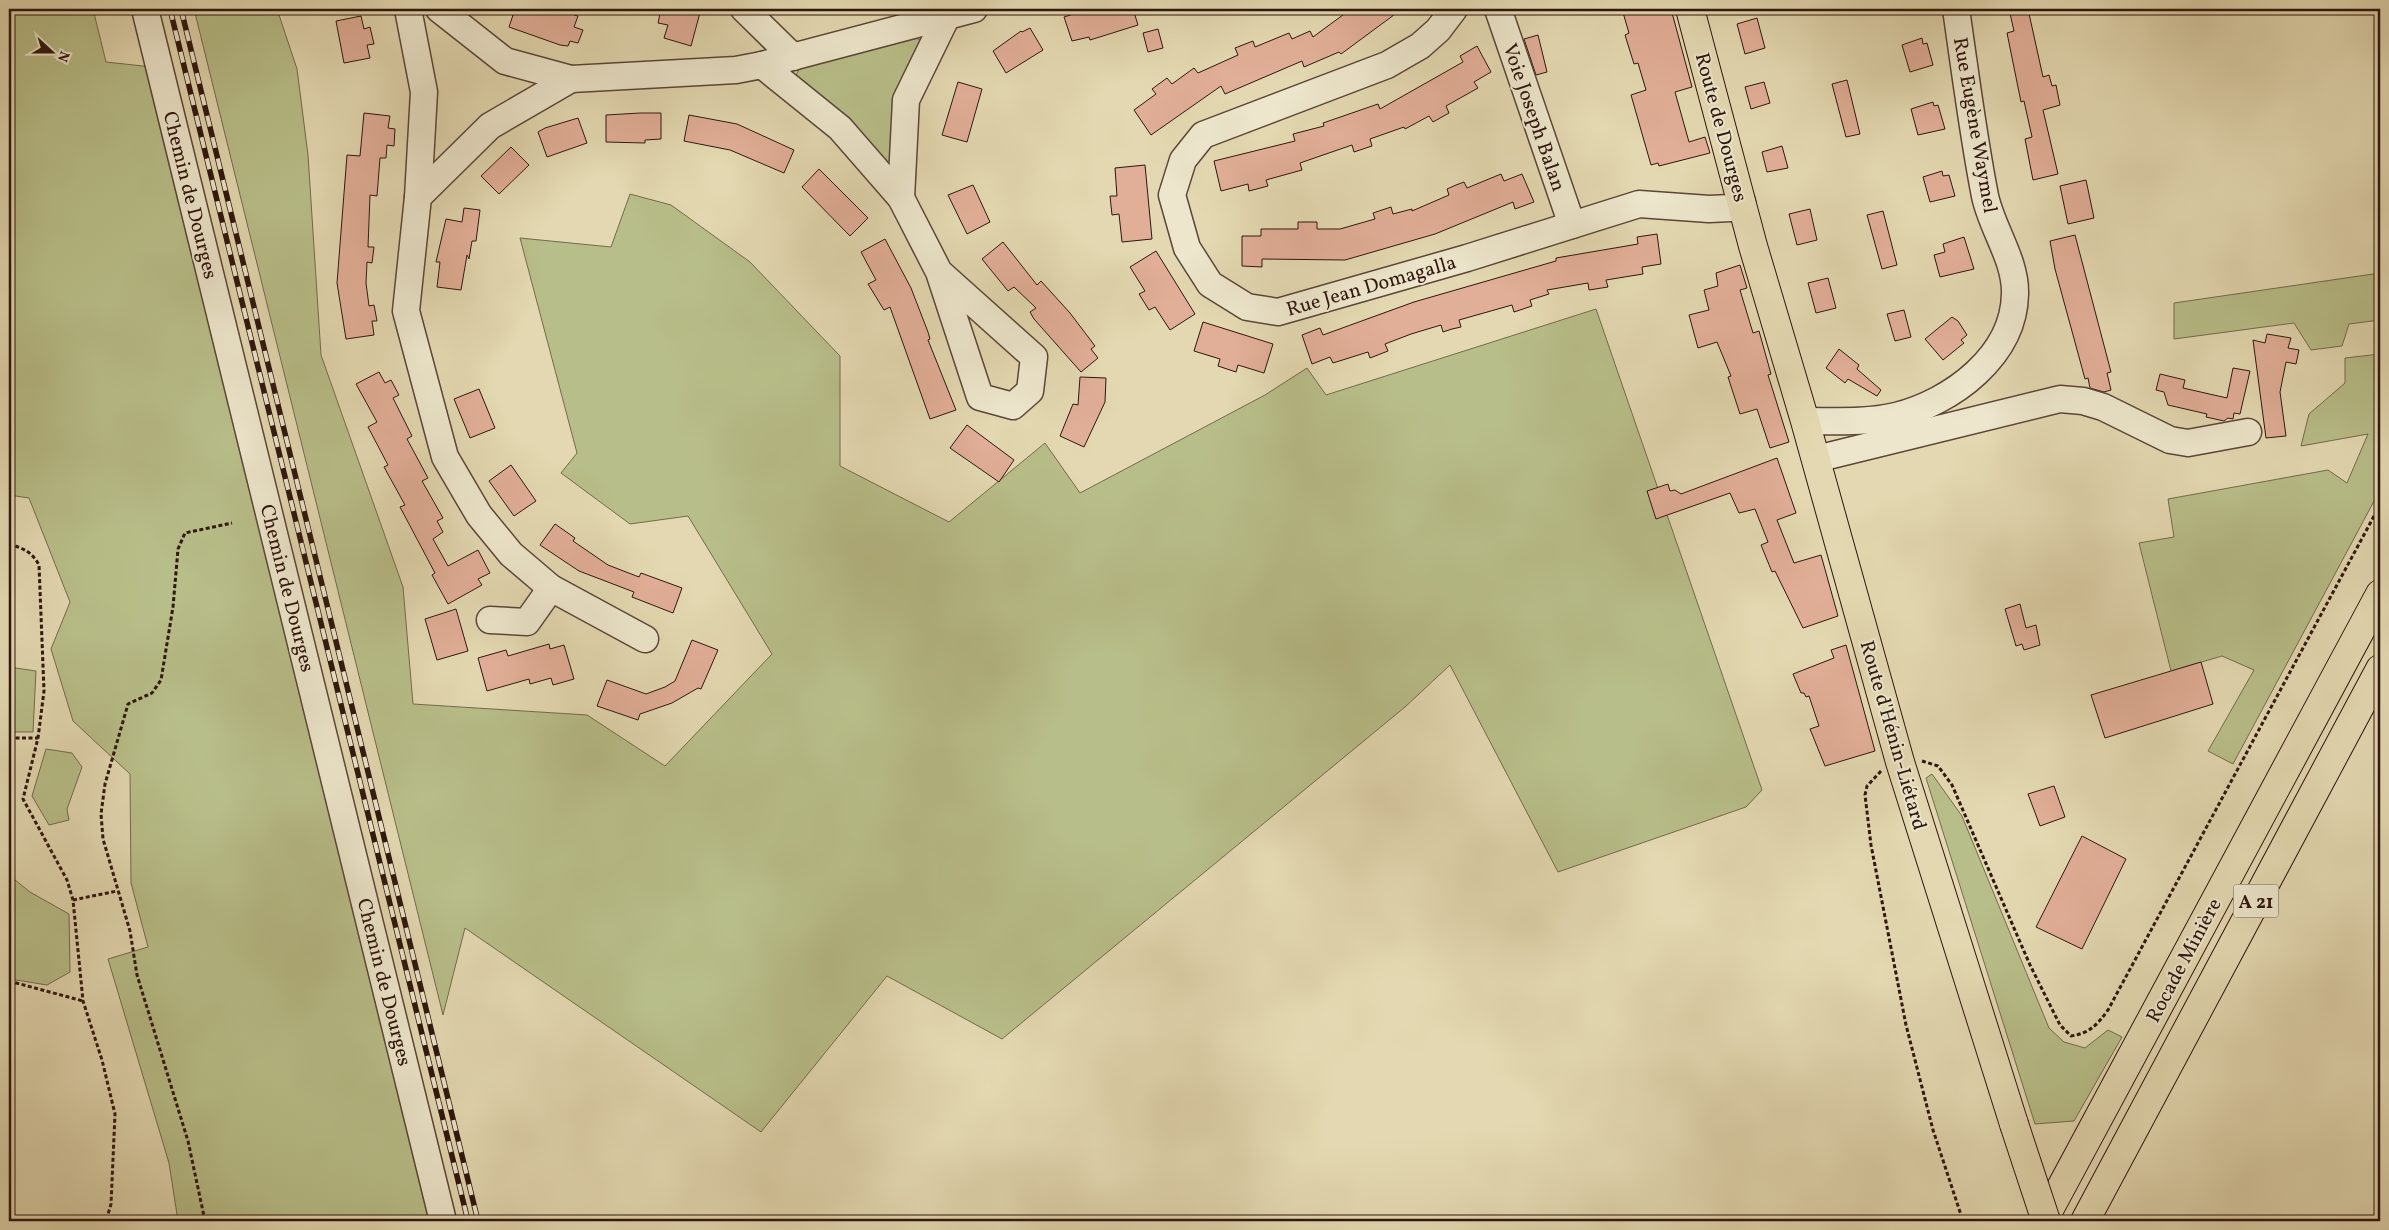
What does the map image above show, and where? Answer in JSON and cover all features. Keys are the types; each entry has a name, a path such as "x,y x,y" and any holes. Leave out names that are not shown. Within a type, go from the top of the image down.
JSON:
{"main road":[{"name":"Route de Dourges","path":"1690,9 1753,246"},
{"name":"Route d'Hénin-Liétard","path":"1753,246 1806,421 1900,762 2044,1221"},
{"name":"Rocade Minière","path":"2044,1221 2380,594"},
{"name":"Rocade Minière","path":"2085,1221 2380,669"}],"street":[{"name":"Chemin de Dourges","path":"145,9 443,1221"},
{"path":"408,9 424,92 418,197 406,311 444,457 479,515 512,554 551,588 645,639"},
{"path":"439,9 504,61 571,79 736,70 793,57 941,13 974,9"},
{"path":"744,9 793,57"},
{"name":"Rue Jean Domagalla","path":"1454,9 1438,30 1420,46 1387,65 1203,135 1183,160 1172,195 1187,248 1210,284 1247,307 1278,312 1638,204 1709,209 1731,208 1742,202"},
{"name":"Voie Joseph Balan","path":"1498,9 1572,225"},
{"name":"Rue Eugène Waymel","path":"1806,421 1853,422 1896,416 1930,402 1955,388 1982,367 2002,343 2012,320 2016,292 2011,267 1988,212 1956,9"},
{"path":"901,198 906,100 941,13"},
{"path":"762,65 840,128 901,198 939,272 980,397 1013,406 1030,391 1034,357 939,272"},
{"path":"418,197 490,126 571,79"},
{"path":"1816,459 2060,399 2083,401 2103,407 2170,440 2188,443 2248,432"},
{"path":"490,620 527,622 551,588"}],"path":[{"path":"1963,1221 1933,1130 1906,1024 1871,845 1866,795 1867,786 1880,771 1900,762 1925,761 1938,766 1952,784 2030,965 2060,1025 2071,1036 2084,1034 2096,1026 2108,1010 2380,505"},
{"path":"205,1221 188,1141 137,975 130,931 117,891 104,839 101,814 105,784 128,704 152,693 161,680 173,607 178,550 185,533 232,522"},
{"path":"9,544 22,548 34,557 38,565 44,691 38,738 23,799 67,880 73,900 83,1001 102,1060 115,1114 111,1204 106,1221"},
{"path":"9,738 38,738"},
{"path":"73,900 117,891"},
{"path":"9,981 83,1001"}],"green space":[{"path":"9,9 93,9 106,62 152,67 437,1221 178,1221 169,1163 108,959 148,947 131,883 130,774 73,721 51,649 70,602 29,498 9,495"},
{"path":"194,9 277,9 297,69 308,155 321,355 403,587 413,704 587,715 665,766 772,654 688,516 630,524 561,473 577,453 520,238 611,247 630,194 671,205 750,262 840,356 840,466 949,522 1045,443 1080,493 1265,395 1307,368 1326,395 1596,309 1762,790 1746,807 1558,872 1450,665 1405,707 1002,1039 887,976 761,1132 465,928 443,1015"},
{"path":"912,36 920,40 920,48 891,169 793,82 799,69"},
{"path":"2380,273 2380,320 2349,324 2342,346 2311,350 2294,323 2174,339 2174,303"},
{"path":"2380,354 2380,490 2233,764 2208,751 2254,670 2222,656 2171,671 2139,543 2174,537 2168,499 2328,470 2347,483 2368,434 2301,446 2309,414 2345,383 2345,358"},
{"path":"9,667 36,671 33,732 9,732"},
{"path":"46,749 72,753 82,767 67,809 69,820 49,825 32,796"},
{"path":"1932,774 1962,816 2049,1028 2064,1042 2085,1048 2108,1030 2122,1037 2074,1121 2035,1124 1926,778"},
{"path":"9,875 30,892 69,914 70,972 47,985 10,979 9,981"}],"building":[{"path":"515,9 553,9 578,16 574,27 583,30 578,43 570,41 568,46 560,45 509,27"},
{"path":"661,9 701,9 691,46 664,38 668,25 658,23"},
{"path":"1089,9 1133,9 1138,25 1090,40 1089,37 1072,41 1064,17"},
{"path":"1351,9 1402,9 1341,54 1339,52 1304,67 1302,61 1225,94 1221,86 1151,135 1134,110 1156,94 1152,89 1167,78 1172,84 1194,68 1198,73 1238,55 1235,48 1253,41 1255,47 1289,33 1292,39 1310,31 1313,37"},
{"path":"1622,9 1671,9 1692,87 1675,92 1689,142 1705,137 1710,153 1659,166 1658,163 1651,165 1631,95 1646,90 1638,63 1634,64 1625,35 1629,33"},
{"path":"2009,9 2028,9 2043,77 2049,75 2052,86 2056,85 2060,105 2043,110 2058,174 2033,180 2025,139 2032,137 2024,101 2021,102 2007,33 2014,31"},
{"path":"361,16 364,29 370,27 374,44 367,45 370,58 344,63 336,21"},
{"path":"1757,18 1765,48 1745,54 1737,24"},
{"path":"1030,28 1043,50 1006,73 993,51 1021,31"},
{"path":"1158,29 1163,48 1148,52 1143,33"},
{"path":"1538,35 1547,72 1536,75 1524,39"},
{"path":"1922,38 1923,44 1927,43 1933,65 1910,72 1902,45"},
{"path":"1477,46 1491,72 1474,82 1478,88 1446,106 1449,113 1433,122 1429,116 1405,129 1404,127 1370,139 1372,146 1354,152 1352,145 1300,163 1302,170 1266,180 1268,186 1249,191 1248,184 1221,191 1214,161 1295,141 1293,134 1324,126 1323,123 1378,104 1380,109 1463,62 1460,56"},
{"path":"1847,80 1860,134 1846,137 1832,84"},
{"path":"958,82 982,89 967,142 942,135"},
{"path":"1764,82 1770,103 1751,109 1745,87"},
{"path":"1933,102 1934,106 1938,105 1945,129 1918,135 1911,109"},
{"path":"364,113 390,116 388,128 395,129 394,146 387,145 386,158 380,158 377,196 370,195 368,247 374,247 372,263 367,262 366,283 369,306 374,305 377,321 372,321 374,335 346,339 337,283 347,155 360,156"},
{"path":"661,113 661,139 645,140 645,143 606,142 606,115"},
{"path":"689,115 737,124 794,150 784,173 730,150 684,141"},
{"path":"578,118 587,143 547,157 538,132"},
{"path":"1782,146 1788,168 1767,172 1762,152"},
{"path":"511,147 529,165 499,194 481,176"},
{"path":"1145,165 1152,239 1122,242 1119,214 1112,215 1110,196 1117,196 1115,168"},
{"path":"819,169 868,218 850,236 802,187"},
{"path":"1942,171 1943,176 1949,175 1955,196 1930,202 1923,177"},
{"path":"1501,174 1504,181 1522,174 1534,202 1515,209 1513,202 1435,234 1345,260 1262,259 1262,267 1242,266 1242,236 1261,236 1261,229 1298,229 1298,222 1317,222 1317,229 1340,229 1375,219 1373,213 1391,207 1393,214 1412,209 1412,211 1449,195 1447,189 1456,185 1464,182 1467,188"},
{"path":"2086,180 2094,218 2068,224 2060,186"},
{"path":"973,185 990,222 967,234 948,195"},
{"path":"464,208 480,210 476,241 472,241 469,259 467,255 461,290 437,287 440,262 436,262 446,219 462,222"},
{"path":"1810,209 1817,240 1797,245 1789,214"},
{"path":"1883,211 1897,265 1882,269 1867,215"},
{"path":"1657,234 1661,264 1642,267 1643,274 1606,280 1608,287 1589,290 1588,283 1547,290 1549,294 1530,300 1532,306 1514,312 1512,305 1459,320 1461,327 1443,332 1441,325 1411,334 1385,344 1388,351 1370,358 1368,352 1333,363 1330,357 1312,364 1302,335 1320,328 1323,335 1414,302 1556,261 1556,258 1638,244 1637,237"},
{"path":"2075,235 2111,372 2107,373 2111,390 2104,392 2090,388 2088,378 2085,379 2055,269 2050,241"},
{"path":"1964,237 1974,269 1940,277 1934,255 1945,252 1943,244"},
{"path":"885,239 911,288 928,332 930,339 928,340 956,410 930,419 890,307 884,310 868,284 876,280 861,252"},
{"path":"1003,242 1037,285 1041,281 1070,313 1095,346 1091,349 1098,358 1081,372 1034,319 1030,312 1036,308 1014,287 1008,291 982,259"},
{"path":"1156,251 1195,314 1170,330 1155,307 1149,310 1139,294 1145,291 1130,267"},
{"path":"1740,265 1747,288 1740,290 1753,333 1759,331 1771,374 1768,375 1789,442 1770,448 1757,409 1740,414 1728,377 1731,376 1717,342 1698,348 1689,315 1709,310 1704,290 1718,286 1716,273"},
{"path":"1828,278 1836,308 1816,313 1808,283"},
{"path":"1904,310 1911,337 1895,341 1887,314"},
{"path":"1952,317 1958,321 1967,335 1961,340 1964,343 1943,360 1925,339"},
{"path":"1203,322 1273,344 1264,373 1238,365 1236,372 1218,366 1220,359 1194,351"},
{"path":"2267,334 2291,338 2288,348 2299,350 2296,364 2286,362 2280,392 2286,436 2266,438 2253,340 2265,343"},
{"path":"1839,349 1859,365 1857,369 1881,390 1877,396 1848,379 1845,383 1826,368"},
{"path":"2233,368 2250,371 2240,414 2234,413 2233,419 2228,418 2224,421 2206,417 2207,414 2168,405 2164,392 2156,390 2160,374 2185,380 2183,388 2227,398"},
{"path":"379,372 385,383 391,380 399,395 393,398 412,436 407,439 428,478 422,481 443,518 437,521 443,532 433,539 448,566 478,550 490,573 478,579 482,585 448,604 432,575 435,573 400,507 405,505 384,467 388,465 368,427 377,422 356,384"},
{"path":"1080,377 1106,378 1105,402 1084,447 1060,436 1073,404 1078,405"},
{"path":"479,389 495,428 470,438 454,399"},
{"path":"967,425 1014,460 999,482 950,448"},
{"path":"1777,458 1796,513 1777,520 1794,563 1821,555 1838,616 1803,628 1775,571 1772,572 1761,545 1768,542 1755,509 1739,513 1730,493 1656,519 1647,491 1668,484 1670,491 1675,490 1681,494"},
{"path":"511,465 536,501 514,516 489,481"},
{"path":"555,524 575,538 573,541 608,565 639,577 641,573 682,588 673,613 632,597 634,592 579,571 540,545"},
{"path":"2020,604 2026,628 2036,625 2040,645 2024,650 2022,644 2016,646 2005,609"},
{"path":"456,609 468,651 437,660 425,619"},
{"path":"692,640 718,650 701,689 698,688 672,703 640,714 638,720 597,706 607,680 646,694 675,681"},
{"path":"549,644 550,649 564,645 574,679 553,685 551,678 530,684 529,679 487,691 478,658 506,650 508,656"},
{"path":"1846,645 1875,751 1825,766 1810,729 1819,726 1809,696 1806,697 1804,693 1801,693 1793,674 1834,658 1831,650"},
{"path":"2201,662 2213,704 2105,738 2091,695"},
{"path":"2054,786 2065,817 2040,826 2028,794"},
{"path":"2082,836 2126,859 2082,949 2036,927"}],"railway":[{"path":"170,9 468,1221"},
{"path":"181,9 478,1221"}]}
